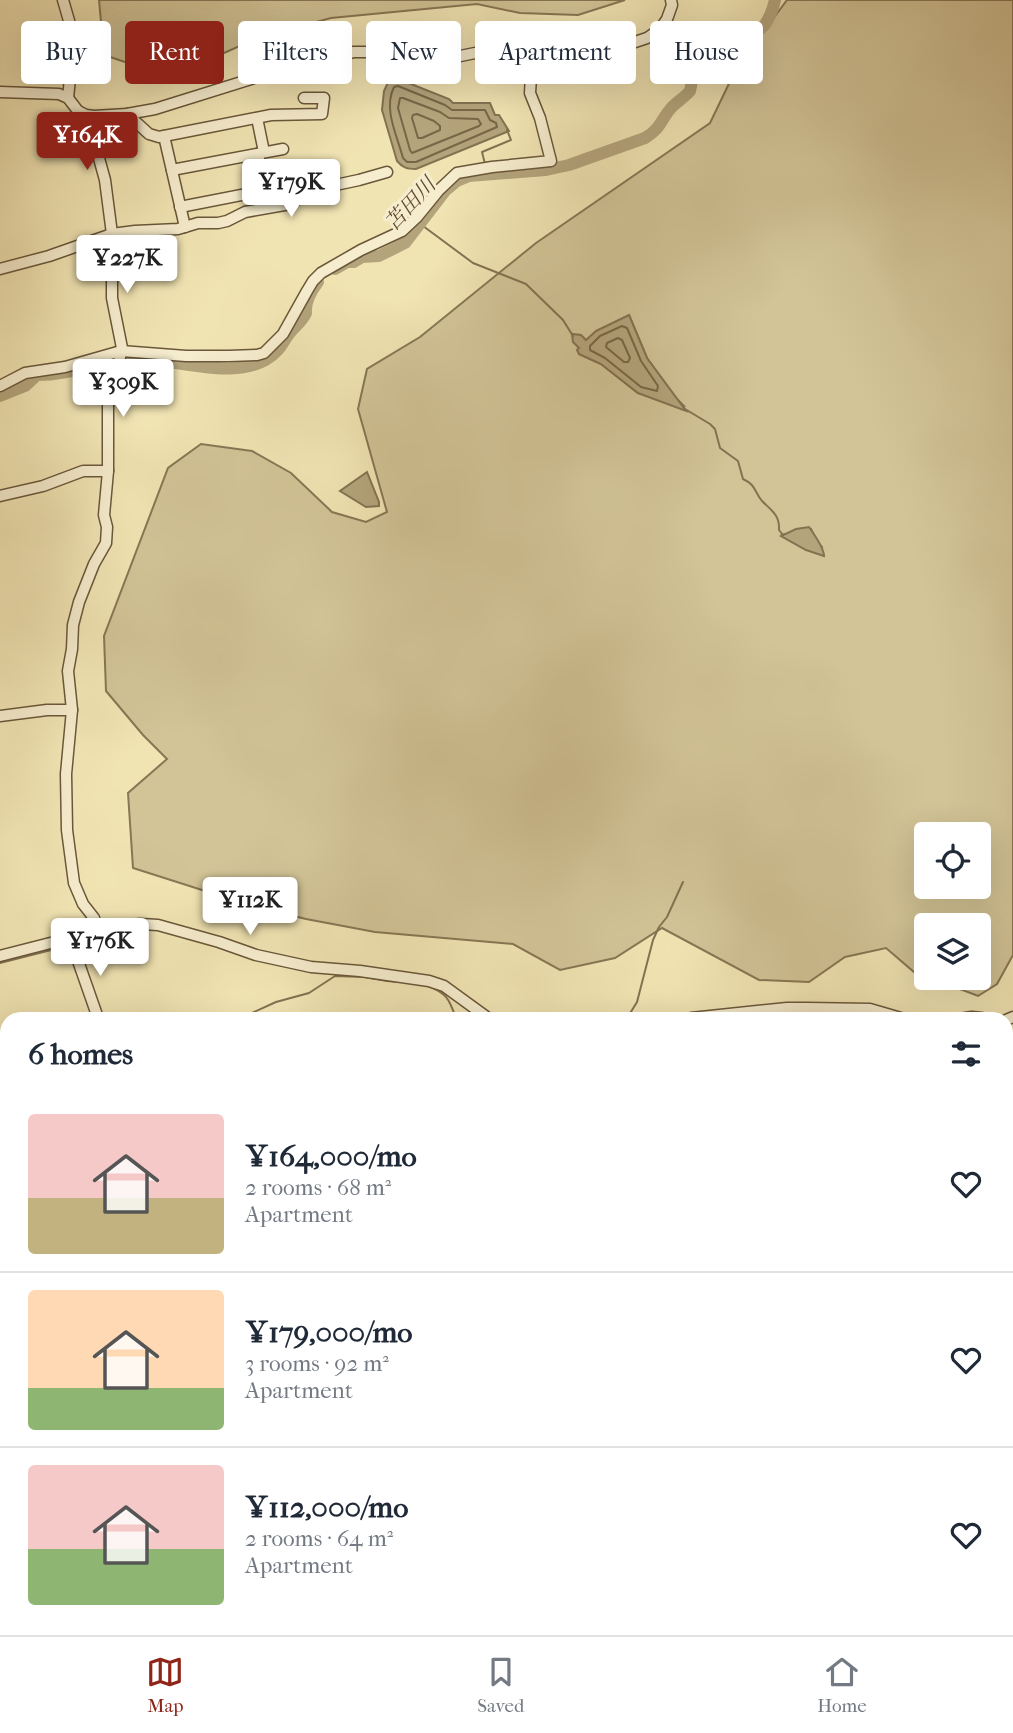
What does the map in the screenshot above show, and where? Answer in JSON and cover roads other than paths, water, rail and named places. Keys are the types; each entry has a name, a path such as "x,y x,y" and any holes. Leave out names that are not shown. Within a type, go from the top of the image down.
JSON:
{"street":[{"path":"63,0 74,38 68,98"},
{"path":"636,42 660,29 667,19 671,0"},
{"path":"78,111 94,116 155,109 315,59 354,52 426,63 475,53"},
{"path":"0,386 25,373 120,357 264,353 283,334 313,281 321,273 402,231 457,173 551,162 540,118 530,93 531,84"},
{"path":"0,92 59,94 68,98 78,111 81,125 97,151 105,180 112,234 111,287 120,357 108,400 108,471 104,514 106,543 94,564 79,602 73,625 68,671 72,710 66,774 66,830 74,883 83,904 94,918 74,941"},
{"path":"127,114 149,134 159,137 271,115 322,114 324,98 303,98"},
{"path":"257,118 265,191"},
{"path":"164,136 184,227"},
{"path":"172,170 283,149"},
{"path":"0,269 49,256 112,234 178,229 198,223 228,221 245,212 290,204 312,190 387,173"},
{"path":"180,207 293,185"},
{"path":"0,496 43,486 83,471 108,471"},
{"path":"0,716 72,710"},
{"path":"0,956 141,924 166,926 256,955 311,967 382,973 437,983 479,1012"},
{"path":"74,941 96,1012"},
{"path":"749,1012 807,1008 870,1009 880,1012"}],"water":[{"path":"387,84 411,84 453,103 490,103 495,115 499,115 509,131 416,169 405,168 397,161 382,110"},
{"path":"629,315 647,358 686,411 638,393 601,364 579,354 572,334 581,335 586,340 596,331"},
{"path":"367,472 379,506 366,507 340,491"},
{"path":"809,527 821,545 824,556 806,550 781,536"}],"waterway":[{"name":"苫田川","path":"335,269 362,257 379,256 405,243 445,191 457,181 469,176 546,170 569,165 645,138 655,131 672,107 690,91 694,57 702,37 709,32 725,29 740,29 749,33 760,30 767,21 775,0"},
{"path":"485,164 482,152 511,140 507,130"},
{"path":"419,223 473,263 526,284 563,320 573,336"},
{"name":"苫田川","path":"0,396 25,386 37,375 73,371 126,357 226,368 263,362 277,351 302,319 309,296 318,282"},
{"path":"685,409 715,429 720,448 738,461 743,479 753,486 762,501 774,513 783,535"},
{"path":"631,1012 637,1002 653,940 683,882"},
{"path":"0,963 67,946"},
{"path":"254,1012 276,1002 309,993 335,976 400,982"},
{"path":"426,985 446,997 454,1012"}]}
